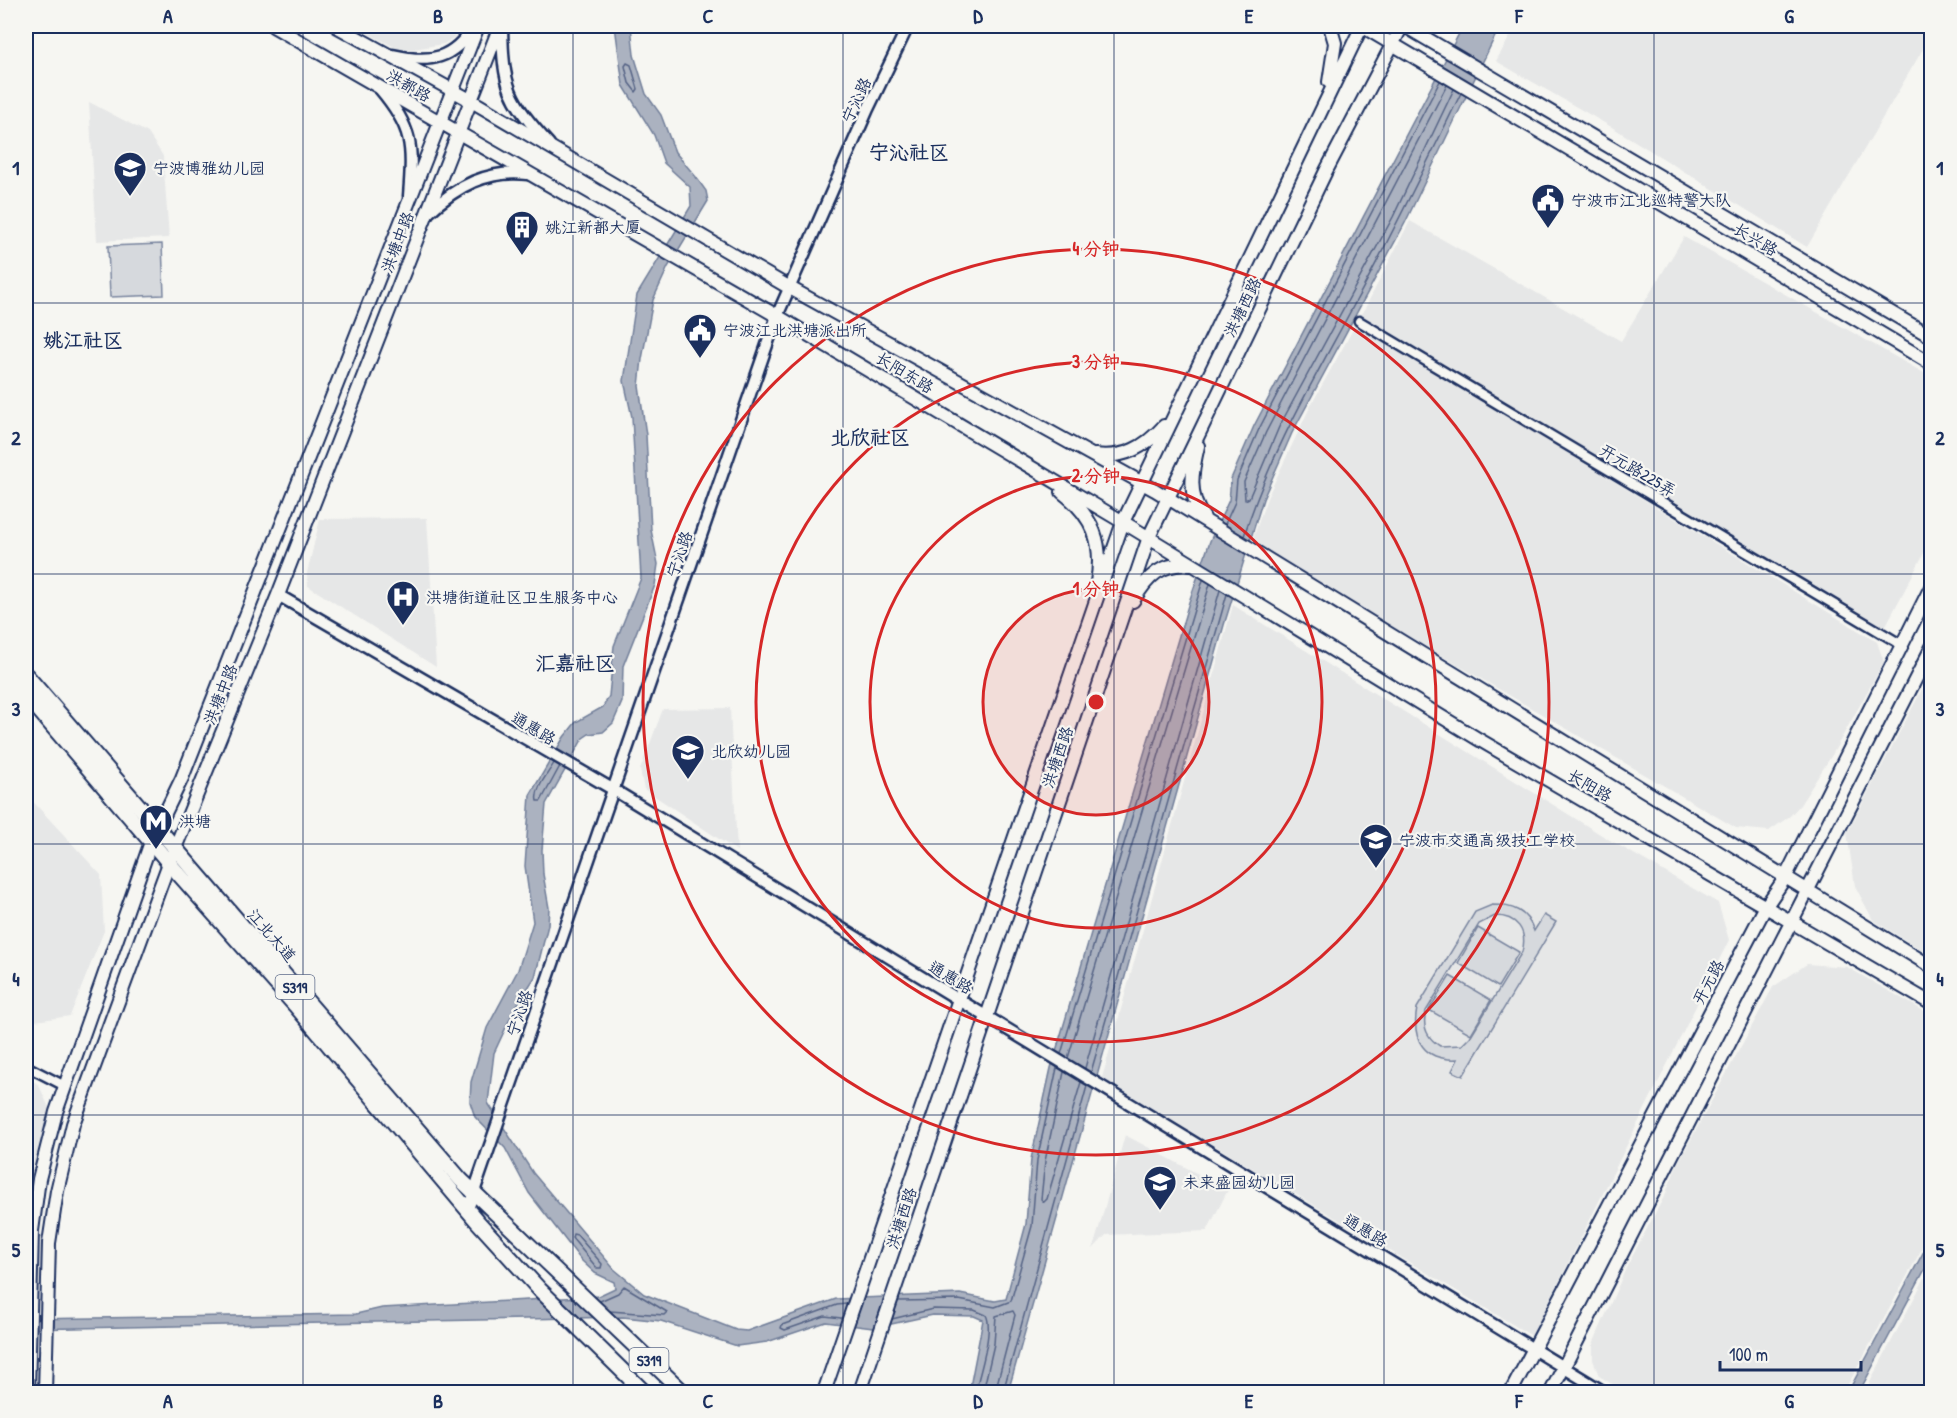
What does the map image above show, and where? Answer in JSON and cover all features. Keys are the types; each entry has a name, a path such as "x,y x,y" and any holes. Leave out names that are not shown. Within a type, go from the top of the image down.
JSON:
{"main road":[{"name":"洪都路","path":"273,26 528,174"},
{"name":"洪都路","path":"336,26 470,100 556,151"},
{"name":"洪塘中路","path":"28,1392 30,1310 28,1290 32,1231 39,1179 65,1086 150,842 182,778 408,205 476,26"},
{"name":"洪塘中路","path":"45,1392 52,1222 73,1124 175,848 278,595 457,132 501,26"},
{"path":"1322,109 1334,59 1335,43 1330,26"},
{"name":"洪塘西路","path":"824,1392 1123,522 1362,26"},
{"name":"长兴路","path":"1362,26 1932,364"},
{"name":"洪塘西路","path":"860,1392 1149,537 1326,171 1403,26"},
{"name":"长兴路","path":"1403,26 1932,337"},
{"name":"长阳东路","path":"556,151 790,288 1141,482 1211,525"},
{"name":"长阳东路","path":"528,174 777,316 1196,566"},
{"path":"1089,454 1114,456 1143,446 1176,411"},
{"path":"1203,424 1192,486 1197,508 1211,525"},
{"path":"1026,464 1072,500 1093,525 1100,559 1091,614"},
{"name":"长阳路","path":"1211,525 1932,968"},
{"path":"1120,626 1150,576 1169,566 1196,566"},
{"name":"长阳路","path":"1196,566 1478,739 1932,1004"},
{"name":"开元路","path":"1511,1392 1766,906 1785,878 1932,585"},
{"path":"1551,1392 1932,647"},
{"name":"江北大道","path":"26,675 473,1191 683,1392"},
{"name":"江北大道","path":"26,695 169,864 296,1005 468,1209 540,1290 644,1392"}],"street":[{"path":"385,53 418,60 442,56 456,49 476,26"},
{"path":"501,26 504,74 509,93 520,112 556,151"},
{"name":"宁沁路","path":"468,1209 777,316 868,109 908,26"},
{"path":"378,86 399,111 407,127 411,162 408,205"},
{"path":"425,215 444,198 480,178 498,173 528,174"},
{"name":"开元路225弄","path":"1359,321 1902,645"},
{"name":"通惠路","path":"278,595 614,790 1604,1392"},
{"path":"26,1066 65,1086"}],"shaded area":[{"path":"354,26 467,26 465,30 444,44 402,51"},
{"path":"1516,26 1911,26 1930,37 1807,247 1615,129 1496,61"},
{"name":"宁波博雅幼儿园","path":"89,102 148,133 163,156 169,238 97,241"},
{"path":"1410,221 1621,341 1684,237 1931,377 1931,540 1884,629 1361,316"},
{"path":"162,244 164,295 110,297 108,246"},
{"path":"1356,324 1877,642 1884,662 1832,755 1800,805 1790,816 1769,831 1736,828 1251,544 1267,498 1310,407"},
{"name":"洪塘街道社区卫生服务中心","path":"427,518 436,667 308,586 307,573 320,519"},
{"path":"1233,605 1608,839 1718,903 1729,940 1532,1336 1102,1078"},
{"path":"1931,672 1931,956 1873,920 1855,886 1847,833"},
{"name":"北欣幼儿园","path":"730,708 737,851 644,789 640,770 663,709"},
{"path":"26,794 101,875 104,931 70,1016 35,1021 26,1016"},
{"path":"1492,905 1513,908 1527,918 1534,931 1544,915 1556,922 1463,1076 1452,1071 1458,1059 1436,1056 1422,1046 1416,1030 1416,1019 1417,1008 1475,912","holes":["1495,916 1515,922 1522,931 1522,952 1470,1037 1462,1045 1440,1046 1427,1031 1426,1011 1479,924"]},
{"path":"1478,928 1519,952 1498,987 1458,963"},
{"path":"1807,964 1847,967 1931,1015 1931,1232 1844,1392 1625,1392 1599,1376 1593,1360 1593,1344 1626,1268 1666,1193 1677,1165 1773,987"},
{"path":"1450,976 1491,1000 1471,1034 1429,1010"},
{"path":"26,1076 39,1085 49,1108 34,1185 26,1275"},
{"name":"未来盛园幼儿园","path":"1125,1135 1228,1190 1207,1231 1106,1235 1093,1249"},
{"path":"1931,1266 1931,1392 1865,1392 1878,1367"}],"water":[{"path":"615,26 631,26 634,55 646,94 661,115 675,152 706,191 708,201 668,267 653,300 642,359 639,386 646,435 651,530 658,564 655,585 623,666 622,702 613,723 603,732 589,734 583,738 546,804 542,850 543,874 549,908 548,925 535,977 515,1008 494,1053 488,1103 533,1173 614,1269 644,1294 736,1330 747,1331 836,1299 960,1294 995,1301 1006,1299 1026,1224 1031,1159 1051,1068 1189,602 1210,541 1229,500 1231,479 1254,426 1463,26 1500,26 1405,223 1292,433 1263,499 1224,625 1008,1392 969,1392 983,1320 974,1316 933,1315 873,1328 826,1322 767,1342 737,1346 661,1321 623,1317 26,1329 26,1319 356,1314 382,1308 598,1296 615,1288 614,1282 595,1273 581,1260 529,1193 505,1148 475,1117 470,1102 471,1082 487,1028 518,970 533,922 525,866 530,795 564,737 576,722 603,707 609,696 614,646 641,578 632,417 624,381 637,295 691,206 690,187 664,163 654,135 623,85"},
{"path":"1931,1238 1931,1258 1859,1392 1848,1392"}],"place":[{"name":"宁波博雅幼儿园","path":"130,197"},
{"name":"宁波市江北巡特警大队","path":"1548,229"},
{"name":"姚江新都大厦","path":"522,256"},
{"name":"宁波江北洪塘派出所","path":"700,359"},
{"name":"洪塘街道社区卫生服务中心","path":"403,626"},
{"name":"北欣幼儿园","path":"688,780"},
{"name":"洪塘","path":"156,850"},
{"name":"宁波市交通高级技工学校","path":"1376,869"},
{"name":"未来盛园幼儿园","path":"1160,1211"}],"district":[{"name":"宁沁社区","path":"909,151"},
{"name":"姚江社区","path":"83,339"},
{"name":"北欣社区","path":"870,436"},
{"name":"汇嘉社区","path":"575,662"}]}
